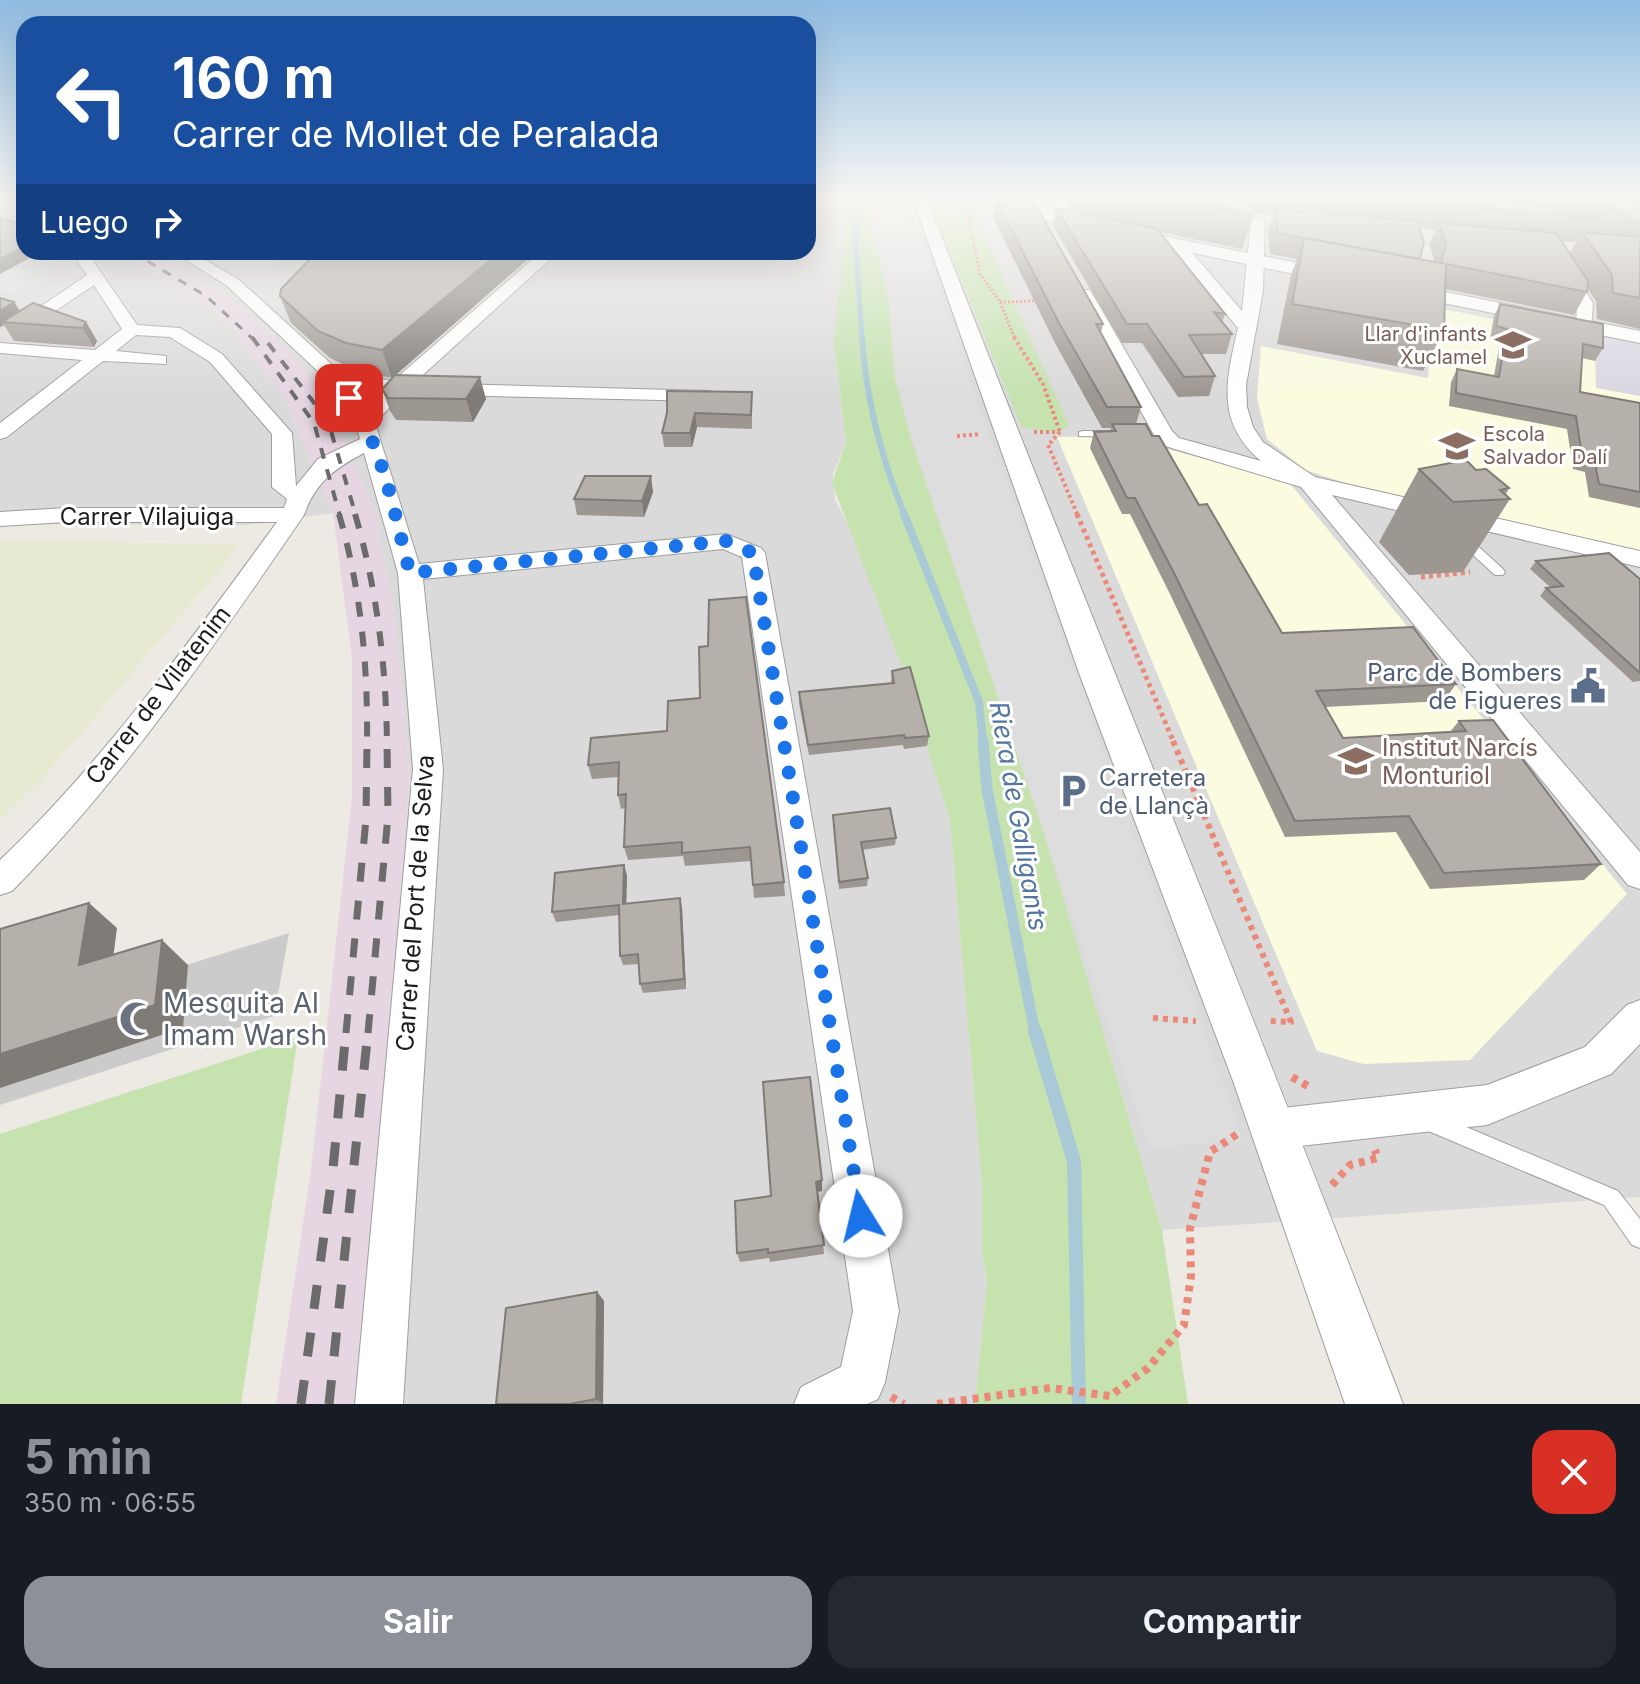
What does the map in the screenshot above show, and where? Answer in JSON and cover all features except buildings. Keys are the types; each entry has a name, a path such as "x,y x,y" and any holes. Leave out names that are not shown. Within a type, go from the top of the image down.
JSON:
{"street":[{"path":"86,265 132,330"},
{"name":"Carrer del Port de la Selva","path":"214,265 333,375 368,432 384,474 410,573 428,769 379,1404"},
{"name":"Carrer de Vilatenim","path":"0,881 54,828 182,667 326,464 368,432 397,388 536,265"},
{"path":"942,265 1096,673 1250,1024 1256,1123 1374,1404"},
{"path":"1194,265 1247,327"},
{"path":"1257,265 1235,383 1237,412 1257,449 1279,467 1309,482 1640,875"},
{"path":"1275,265 1357,281"},
{"path":"1561,265 1585,303 1585,326"},
{"path":"1418,293 1425,272"},
{"path":"1072,274 1157,435 1352,494 1635,563"},
{"path":"0,339 94,278"},
{"path":"1388,287 1640,337"},
{"path":"279,325 289,305"},
{"path":"0,433 132,330 174,332 216,358 282,433 283,487 296,506"},
{"path":"0,348 159,360"},
{"path":"333,375 397,388 729,395"},
{"path":"1225,457 1247,456 1257,449"},
{"path":"1328,505 1352,494"},
{"name":"Carrer Vilajuiga","path":"0,519 296,506"},
{"path":"410,573 726,541 753,553 876,1311 861,1382 818,1404"},
{"path":"1256,1123 1362,1119 1487,1105 1598,1061 1640,1018"}],"lane":[{"path":"1083,434 1124,434"},
{"path":"1437,513 1497,571"},
{"path":"1411,1113 1611,1198 1640,1237"}],"path":[{"path":"978,265 980,274 1000,302 1019,350 1043,384 1060,432 1048,445 1291,1022 1250,1024 1153,1018"},
{"path":"1392,581 1497,571"},
{"path":"1285,1072 1306,1087 1350,1094 1378,1158 1354,1161 1339,1171 1332,1185 1333,1198"},
{"path":"937,1404 1050,1388 1110,1396 1148,1368 1184,1325 1191,1276 1190,1228 1210,1152 1256,1123"}],"shaded area":[{"path":"0,265 141,265 198,299 239,336 285,400 333,513 249,525 0,524"},
{"path":"28,265 100,265 145,328 133,337 105,335 26,303 42,293 0,291 0,279"},
{"path":"141,265 177,265 220,291 267,328 308,373 348,448 373,507 395,617 410,771 384,1164 360,1404 276,1404 311,1170 352,797 352,658 333,513 285,400 239,336 198,299"},
{"path":"169,265 841,265 834,343 846,442 833,474 835,500 857,542 901,664 950,820 982,1184 982,1251 987,1282 975,1404 360,1404 384,1164 410,771 395,617 373,507 348,448"},
{"path":"185,265 272,265 262,274 306,276 266,320"},
{"path":"881,265 1640,265 1640,1197 1162,1230 893,325"},
{"name":"Carretera de Llançà","path":"886,265 928,265 1243,1140 1150,1148 912,442 895,379"},
{"name":"Escola Salvador Dalí","path":"1434,307 1595,340 1596,388 1640,396 1640,551 1349,484 1305,470 1267,439 1257,398 1261,346 1428,378"},
{"path":"1595,328 1640,337 1640,396 1596,387"},
{"name":"Institut Narcís Monturiol","path":"1145,436 1163,448 1288,481 1627,894 1470,1060 1364,1064 1317,1051 1057,437"},
{"path":"0,541 241,544 45,776 0,820"},
{"name":"Mesquita Al Imam Warsh","path":"289,933 274,1016 0,1105 0,1023"}],"green space":[{"path":"841,265 881,265 893,325 1162,1230 1188,1404 975,1404 987,1282 982,1251 982,1184 950,820 901,664 832,483 846,442 834,343"},
{"path":"955,265 997,265 1069,425 1060,432 1022,428"},
{"path":"298,1037 241,1404 0,1404 0,1134"}],"waterway":[{"name":"Riera de Galligants","path":"857,265 862,339"},
{"name":"Riera de Galligants","path":"862,337 876,428 905,516"},
{"name":"Riera de Galligants","path":"904,514 979,702 983,743"},
{"name":"Riera de Galligants","path":"983,741 987,789 1035,1033"},
{"name":"Riera de Galligants","path":"1035,1031 1074,1161 1079,1404"}],"railway":[{"path":"153,265 206,296 253,339"},
{"path":"252,337 314,423 340,516"},
{"path":"268,343 328,421 356,516"},
{"path":"339,514 353,571 362,628 367,742"},
{"path":"355,514 379,627 387,743"},
{"path":"368,1033 388,816 387,741"},
{"path":"346,1033 366,819 367,742"},
{"path":"301,1404 333,1169 346,1031"},
{"path":"329,1404 368,1031"}],"place":[{"name":"Llar d'infants Xuclamel","path":"1513,345"},
{"name":"Escola Salvador Dalí","path":"1457,446"},
{"name":"Parc de Bombers de Figueres","path":"1588,686"},
{"name":"Institut Narcís Monturiol","path":"1356,761"},
{"name":"Carretera de Llançà","path":"1073,791"},
{"name":"Mesquita Al Imam Warsh","path":"137,1019"}],"route":[{"path":"349,398 365,422 384,474 410,573 726,541 753,553 861,1216"}]}
